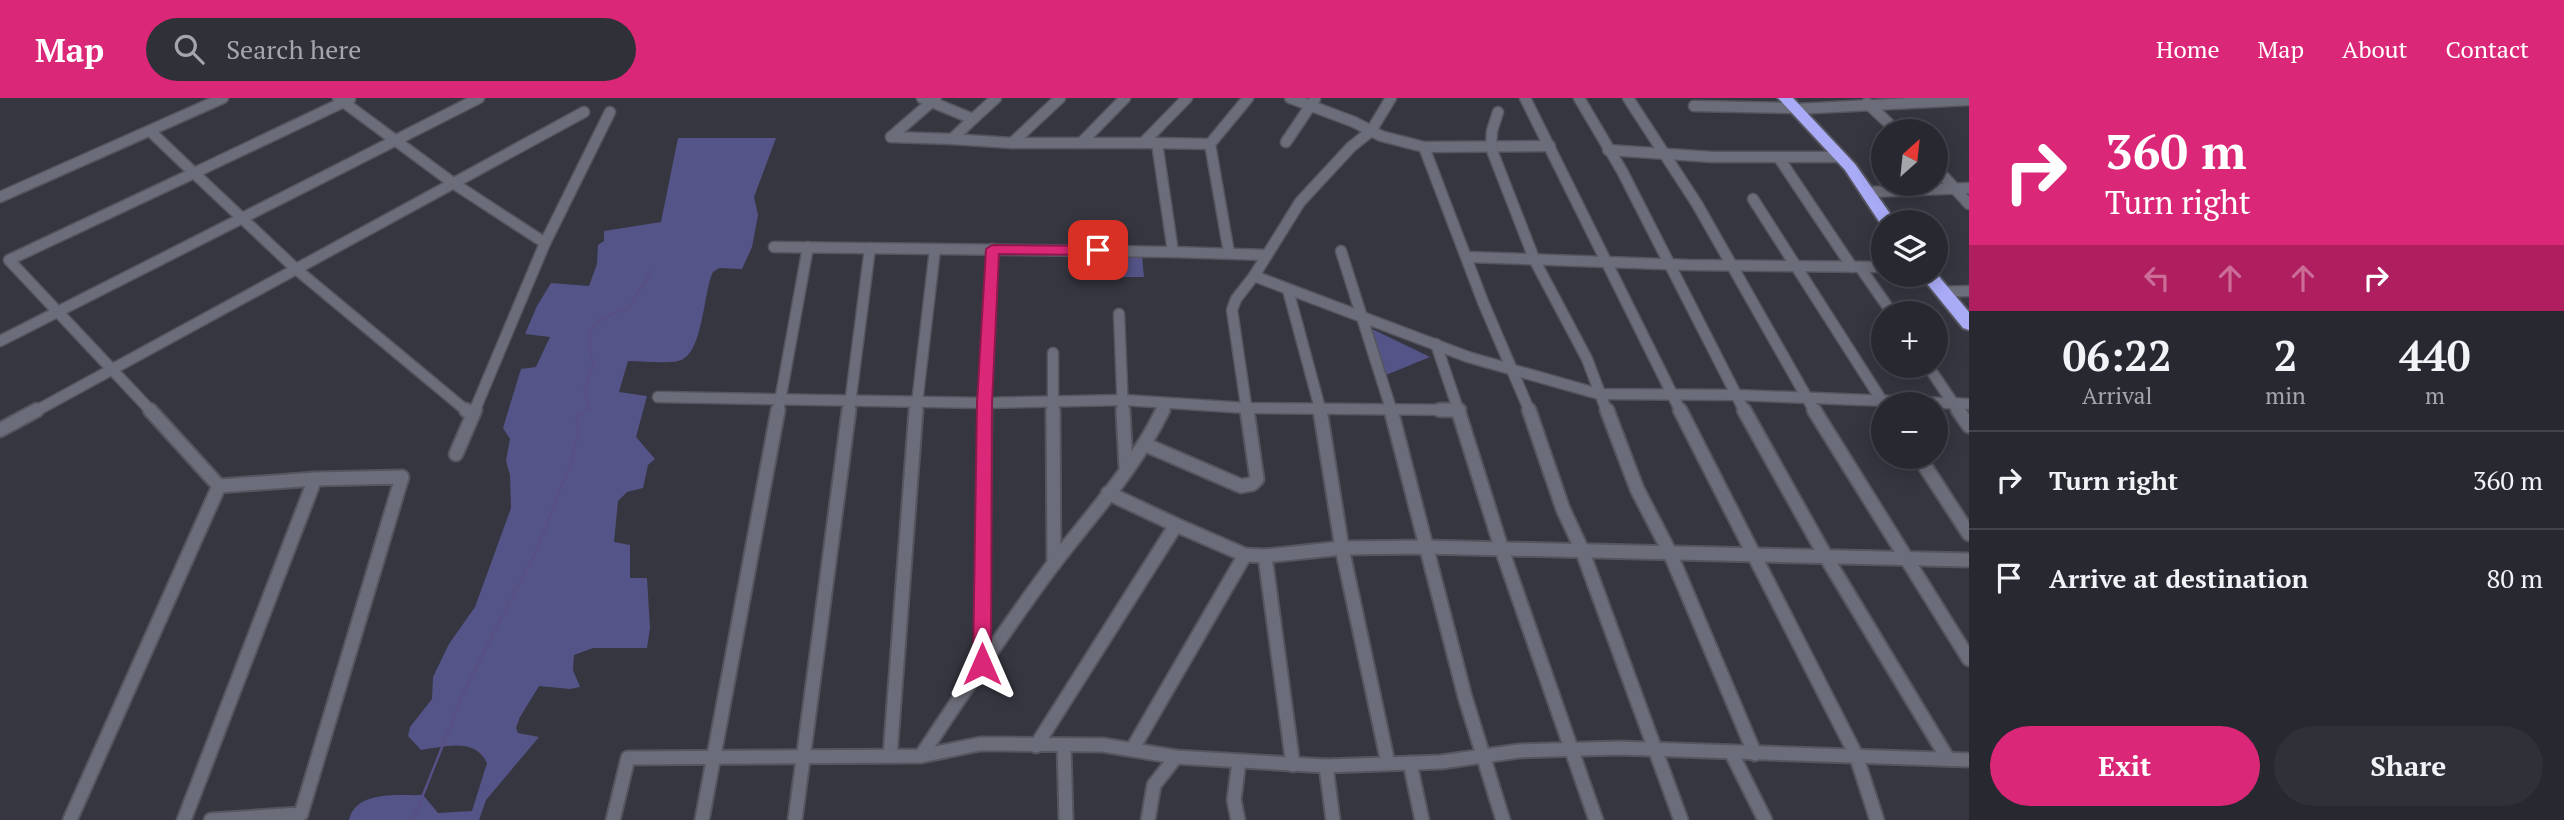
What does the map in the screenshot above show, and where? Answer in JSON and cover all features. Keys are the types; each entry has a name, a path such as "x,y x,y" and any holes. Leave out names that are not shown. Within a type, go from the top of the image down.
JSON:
{"highway":[{"path":"1792,105 1840,157 1880,210"},
{"path":"1937,287 1969,324"}],"street":[{"path":"0,197 223,98"},
{"path":"0,341 479,98"},
{"path":"952,139 996,98"},
{"path":"1013,143 1060,98"},
{"path":"1081,143 1125,98"},
{"path":"1143,144 1186,98"},
{"path":"1229,253 1210,144 1248,98"},
{"path":"1290,98 1314,102 1371,131 1424,147 1550,146"},
{"path":"1146,445 1241,486 1252,484 1257,479 1232,310 1236,299 1254,276 1300,202 1351,147 1371,131 1391,98"},
{"path":"1524,98 1609,263 1752,554 1856,755 1877,820"},
{"path":"1579,98 1622,171 1699,317 1735,395 1826,557 1948,760"},
{"path":"1628,98 1666,154 1807,397 1969,659"},
{"path":"219,486 58,311 4,262 344,99 394,141 545,243"},
{"path":"973,119 930,99 891,137 1013,143 1210,144"},
{"path":"1693,106 1969,100"},
{"path":"1286,142 1314,102"},
{"path":"1866,102 1884,119"},
{"path":"0,430 584,112"},
{"path":"456,454 545,243 610,112"},
{"path":"1498,112 1492,131 1491,148 1535,261 1587,359 1637,489 1670,553 1755,754"},
{"path":"150,131 296,270 471,414"},
{"path":"1157,143 1173,252"},
{"path":"1424,147 1512,372 1538,431 1563,509 1582,550 1681,820"},
{"path":"1608,150 1779,158 1840,157"},
{"path":"1779,158 1883,301"},
{"path":"1948,179 1969,204"},
{"path":"1869,192 1969,188"},
{"path":"1752,199 1876,392"},
{"path":"774,247 1267,255"},
{"path":"702,820 808,247"},
{"path":"795,820 870,248"},
{"path":"890,756 917,402 935,249"},
{"path":"982,664 985,403 992,249"},
{"path":"1341,251 1391,409 1425,547 1503,820"},
{"path":"1468,257 1670,265 1871,267"},
{"path":"1254,276 1512,372 1599,394 1807,397 1871,402"},
{"path":"1288,290 1320,408 1342,548 1388,763"},
{"path":"1941,292 1969,291"},
{"path":"1119,314 1126,468"},
{"path":"1436,344 1502,550 1597,820"},
{"path":"1053,353 1054,564"},
{"path":"1936,378 1969,426"},
{"path":"658,397 985,403 1124,400 1246,408 1459,410"},
{"path":"921,756 982,664 1054,564 1146,445 1166,404"},
{"path":"1948,404 1969,404"},
{"path":"1927,469 1969,534"},
{"path":"211,820 301,814 402,477 316,479 219,486"},
{"path":"184,820 316,479"},
{"path":"70,820 219,486"},
{"path":"1108,493 1245,555 1265,556 1342,548 1425,547 1969,560"},
{"path":"1035,746 1176,525"},
{"path":"1133,748 1245,555"},
{"path":"1265,556 1293,765"},
{"path":"613,820 628,758 921,756 980,744 1102,745 1176,757 1326,766 1410,763 1573,750 1856,755 1969,760"},
{"path":"1065,746 1066,820"},
{"path":"1731,752 1765,820"},
{"path":"1148,820 1148,801 1155,780 1162,768 1176,757"},
{"path":"1238,820 1234,800 1239,761"},
{"path":"1410,763 1422,820"},
{"path":"1326,766 1333,820"}],"shaded area":[{"path":"678,138 776,138 754,197 758,215 752,247 742,269 719,268 713,272 698,336 687,357 672,362 628,361 619,392 647,396 636,437 655,459 648,465 643,488 627,492 618,501 614,542 630,545 630,578 647,578 650,628 647,648 593,648 574,655 573,670 580,687 570,689 539,686 516,728 518,733 539,737 486,800 479,820 349,820 353,810 360,804 369,799 390,795 423,795 438,813 472,811 487,763 482,755 467,747 458,746 421,750 408,736 410,727 432,699 433,677 449,644 475,607 511,508 510,475 506,461 510,439 503,428 521,369 536,367 550,337 525,334 551,283 589,286 597,264 598,245 604,241 604,231 661,222"},
{"path":"1116,255 1142,256 1144,277 1118,277"},
{"path":"1372,329 1430,357 1386,375"}],"waterway":[{"path":"413,820 466,687 538,547 569,467 579,431 576,417 590,407 584,389 593,368 589,334 597,321 629,307 651,271"}],"route":[{"path":"982,664 985,403 992,249 1098,250"}]}
